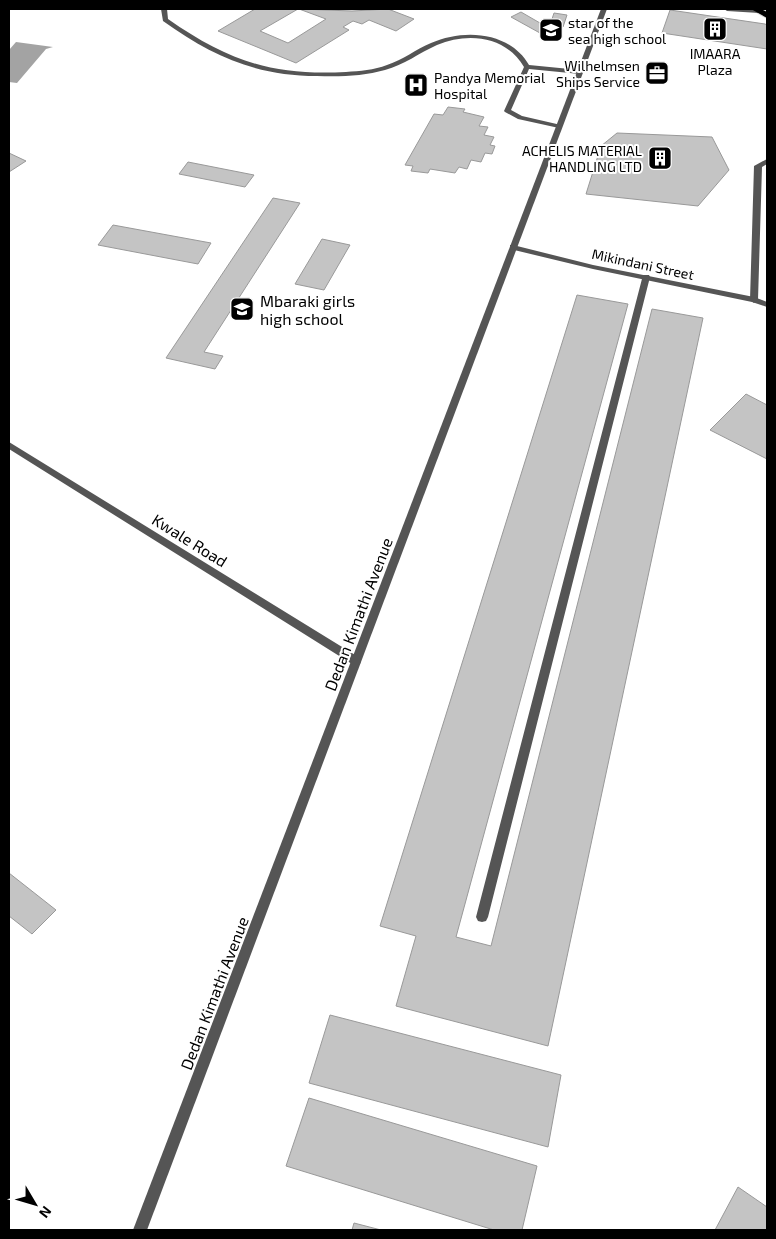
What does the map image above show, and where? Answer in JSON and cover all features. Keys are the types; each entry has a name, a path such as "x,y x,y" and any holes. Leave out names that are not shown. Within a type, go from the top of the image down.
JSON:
{"street":[{"path":"164,9 165,20 201,46 232,60 282,73 339,73 383,70 404,62 435,43 458,38 487,38 500,41 512,47 524,58 527,67 508,111 520,118 559,126"},
{"name":"Dedan Kimathi Avenue","path":"140,1230 604,9"},
{"path":"727,9 760,11"},
{"path":"527,67 580,72"},
{"path":"754,300 758,166 767,161"},
{"name":"Mikindani Street","path":"513,247 593,267 754,300 767,305"},
{"path":"482,917 646,278"},
{"name":"Kwale Road","path":"9,444 356,661"}],"shaded area":[{"path":"16,42 53,47 46,49 17,83 9,82 9,50"}],"building":[{"path":"255,9 298,9 260,31 288,43 326,19 299,9 352,11 388,9 414,19 396,31 369,20 362,24 353,21 343,27 349,30 296,63 218,31"},
{"name":"IMAARA Plaza","path":"670,10 765,24 767,25 767,49 662,33"},
{"path":"521,12 559,34 549,38 511,17"},
{"path":"554,13 567,15 563,27 550,25"},
{"path":"448,107 465,109 463,112 484,117 479,126 488,127 484,135 494,137 490,145 495,146 492,154 485,153 481,162 471,160 467,169 459,167 455,173 430,169 428,173 411,171 413,166 405,165 434,114 443,115"},
{"name":"ACHELIS MATERIAL HANDLING LTD","path":"617,133 712,137 729,170 698,206 586,194 601,146"},
{"path":"9,153 26,161 9,172"},
{"path":"188,162 254,175 245,187 179,174"},
{"path":"273,198 300,203 204,352 223,356 215,369 166,358"},
{"path":"113,225 211,243 198,264 98,245"},
{"path":"322,239 350,245 324,290 295,284"},
{"path":"577,295 628,304 456,937 491,946 652,309 703,318 548,1046 396,1006 416,936 380,926"},
{"path":"746,394 767,405 767,459 710,430"},
{"path":"9,873 56,910 32,934 9,916"},
{"path":"330,1015 561,1075 548,1147 309,1083"},
{"path":"309,1098 537,1166 522,1230 494,1230 286,1166"},
{"path":"738,1187 767,1207 767,1230 715,1230"},
{"path":"354,1223 381,1230 352,1230"}],"place":[{"name":"IMAARA Plaza","path":"715,29"},
{"name":"star of the sea high school","path":"551,30"},
{"name":"Wilhelmsen Ships Service","path":"657,73"},
{"name":"Pandya Memorial Hospital","path":"416,85"},
{"name":"ACHELIS MATERIAL HANDLING LTD","path":"660,158"},
{"name":"Mbaraki girls high school","path":"242,309"}]}
